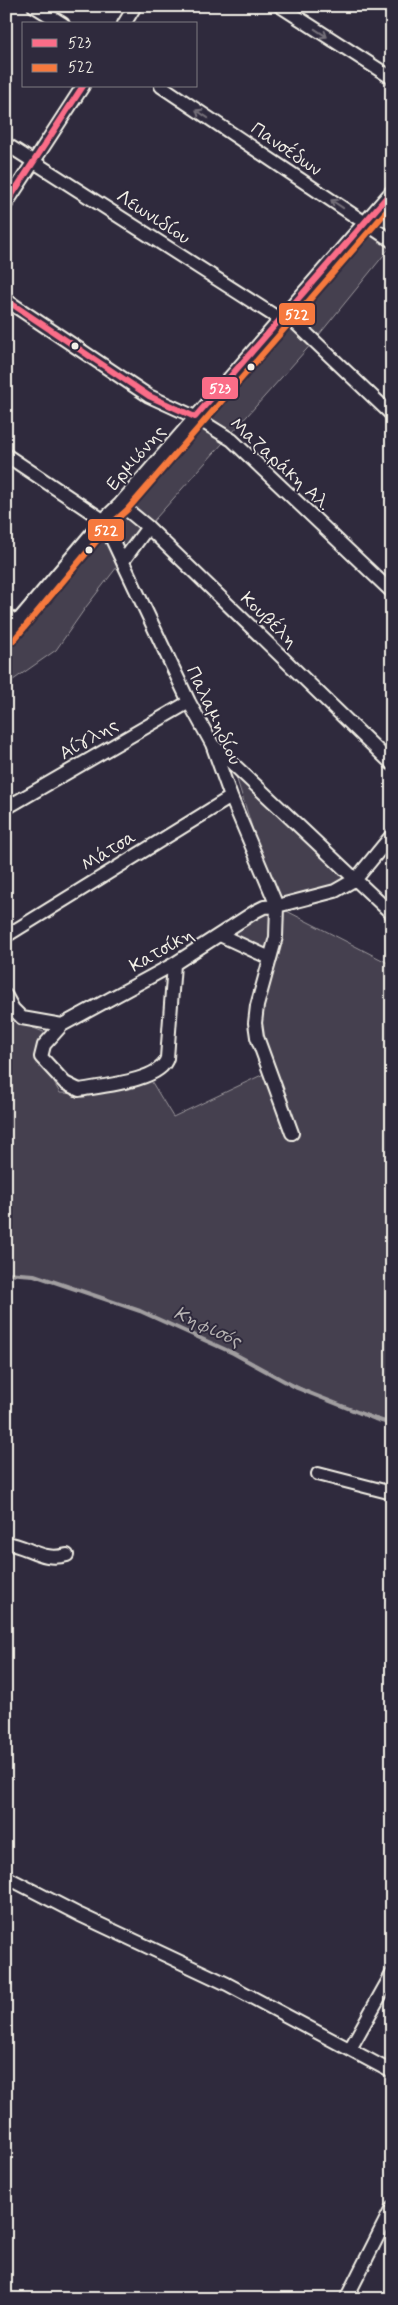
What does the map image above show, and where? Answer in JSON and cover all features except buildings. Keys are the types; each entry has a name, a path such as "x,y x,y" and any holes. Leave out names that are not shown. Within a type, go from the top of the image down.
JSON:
{"street":[{"path":"34,6 60,22"},
{"path":"125,22 135,6"},
{"path":"280,6 392,78"},
{"path":"6,204 82,88"},
{"name":"Πανσέδων","path":"164,88 392,241"},
{"name":"Λεωνιδίου","path":"6,144 284,317 392,415"},
{"name":"Ερμιόνης","path":"6,635 103,520 120,504 392,191"},
{"name":"Μαζαράκη Αλ.","path":"6,300 150,396 195,417 232,440 392,592"},
{"name":"Παλαμηδίου","path":"6,455 103,520 189,702 212,744 231,797 277,906"},
{"name":"Κουβέλη","path":"120,504 148,527 392,764"},
{"path":"124,561 148,527"},
{"path":"6,615 18,623"},
{"name":"Αίγλης","path":"6,808 189,702"},
{"path":"212,744 392,914"},
{"name":"Μάτσα","path":"6,936 231,797"},
{"path":"292,1133 257,1037 255,1023 257,1006 276,937 277,906 335,891 356,879 392,835"},
{"name":"Κατσίκη","path":"174,964 168,1058 159,1071 123,1082 75,1090 45,1063 41,1057 44,1045 62,1025 174,964 256,911 264,907 277,906"},
{"path":"220,935 270,958"},
{"path":"6,996 18,1016 62,1025"},
{"path":"318,1474 392,1493"},
{"path":"6,1544 43,1556 55,1558 67,1555"},
{"path":"6,1877 80,1915 227,1984 392,2072"},
{"path":"350,2049 392,1974"},
{"path":"346,2299 392,2208"}],"shaded area":[{"path":"392,205 392,245 314,341 148,527 86,607 56,650 6,685 6,646 22,632 109,526"},
{"path":"232,764 356,879 277,906"},
{"path":"277,906 392,965 392,1423 336,1404 265,1371 233,1353 140,1311 34,1275 6,1273 6,1001 16,1021 46,1033 39,1057 60,1093 97,1094 150,1079 173,1117 270,1071 258,1037 259,1006 278,957 283,933 277,907 266,955 223,934"}],"waterway":[{"name":"Κηφισός","path":"6,1273 34,1275 140,1311 233,1353 297,1388 392,1424"}],"transit line":[{"name":"523","path":"6,204 82,88"},
{"name":"523","path":"6,300 149,396 195,417 392,191"},
{"name":"522","path":"13,641 109,526 127,510 392,205"}]}
